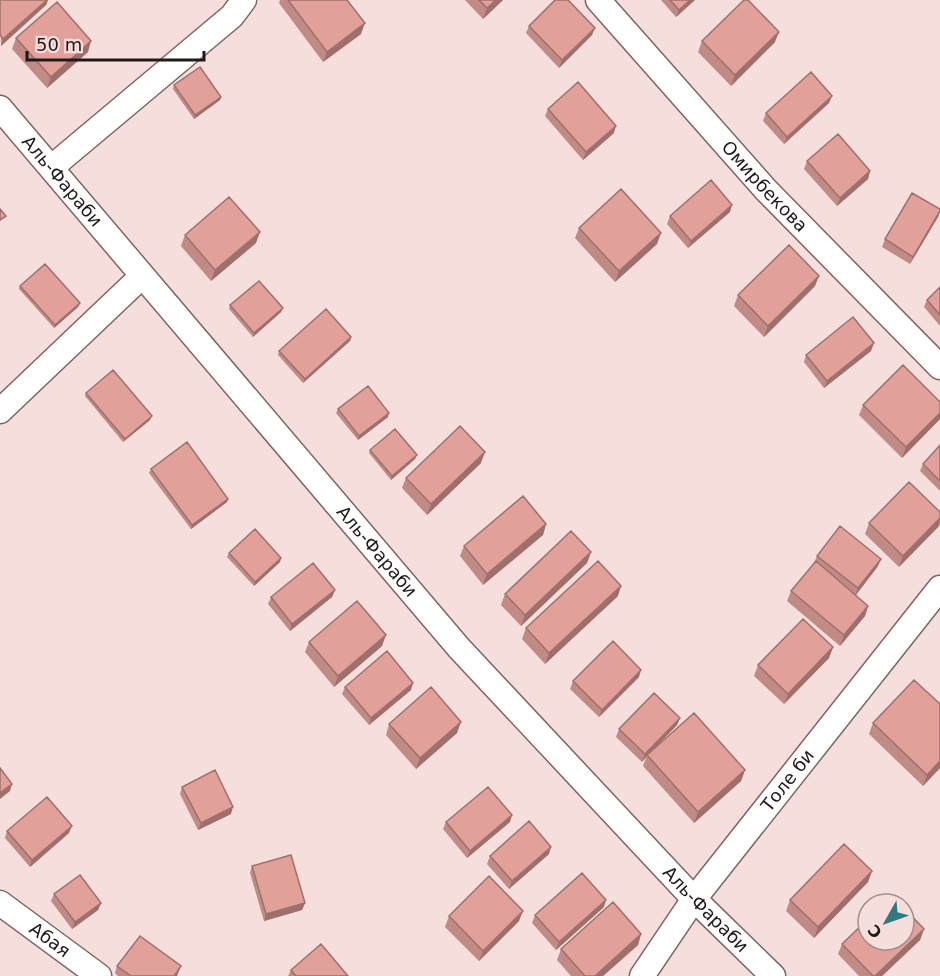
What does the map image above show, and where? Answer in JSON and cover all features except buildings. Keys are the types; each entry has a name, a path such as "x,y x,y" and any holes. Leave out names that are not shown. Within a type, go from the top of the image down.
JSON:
{"street":[{"path":"52,167 232,16 244,0"},
{"name":"Омирбекова","path":"598,0 766,190 940,367"},
{"name":"Аль-Фараби","path":"0,108 52,167 141,277 459,648 694,899 773,976"},
{"path":"0,411 141,277"},
{"name":"Толе би","path":"642,976 694,899 940,588"},
{"name":"Абая","path":"0,903 99,976"}]}
